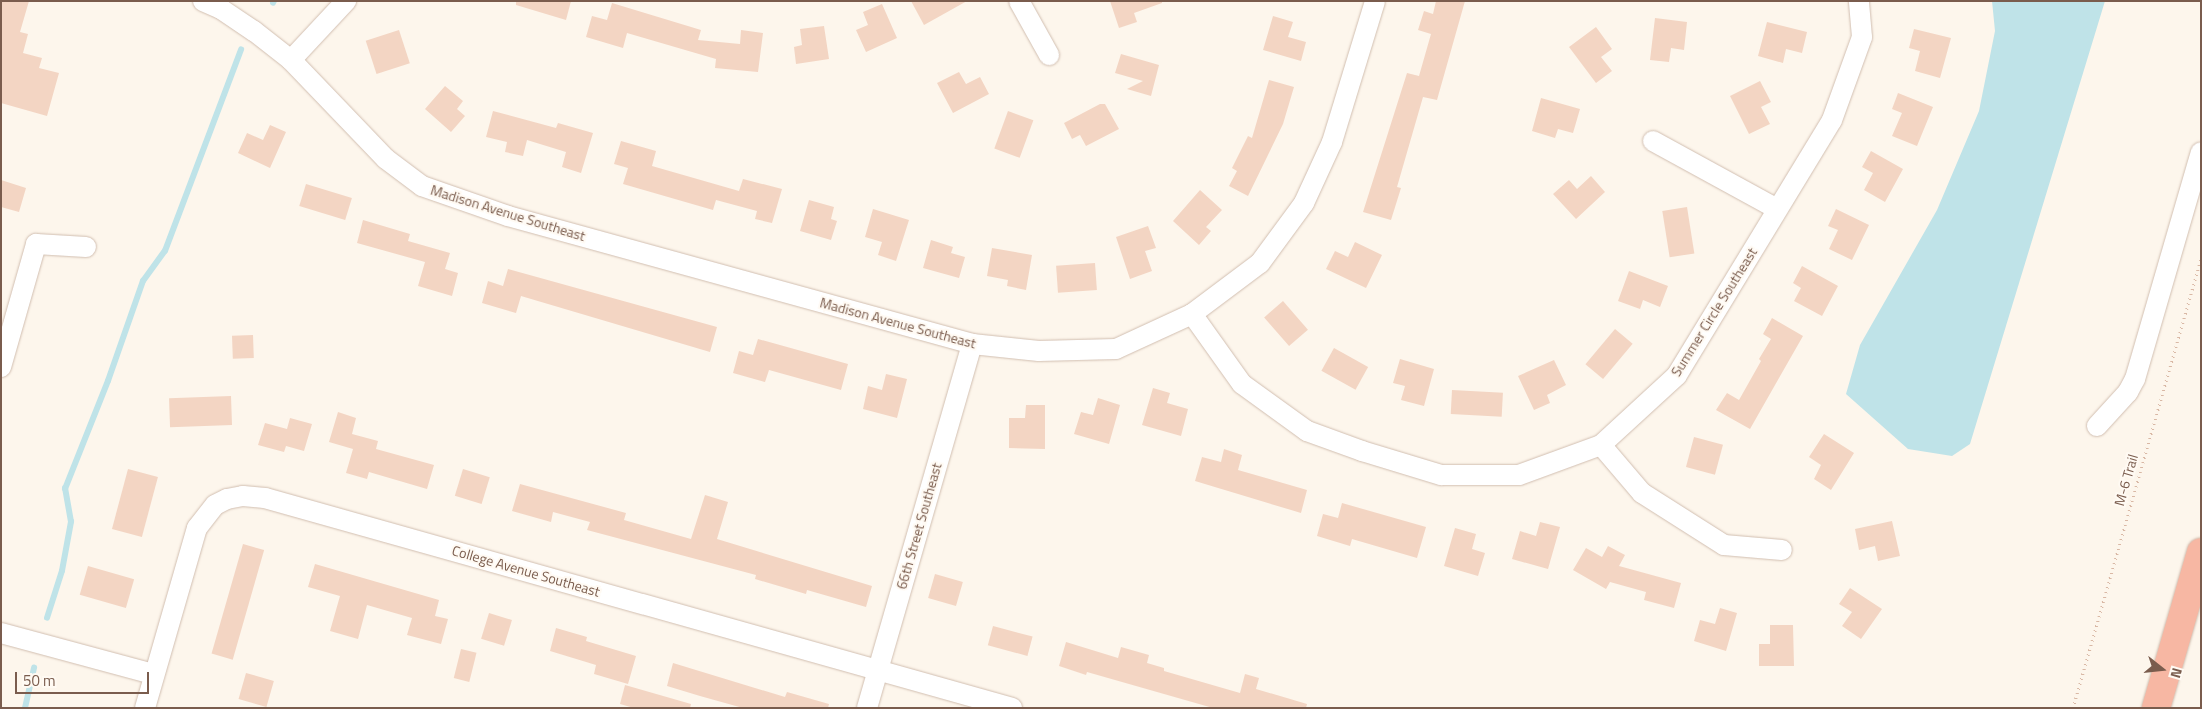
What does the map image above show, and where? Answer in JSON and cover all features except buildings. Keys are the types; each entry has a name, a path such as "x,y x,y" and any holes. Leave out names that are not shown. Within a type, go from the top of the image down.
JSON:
{"highway":[{"path":"2156,708 2201,552"}],"street":[{"name":"Madison Avenue Southeast","path":"203,1 221,9 254,31 291,60 386,159 422,186 508,216 972,344 1040,351 1116,349 1192,314 1260,264 1304,203 1332,142 1375,1"},
{"path":"291,60 346,1"},
{"path":"1019,1 1049,55"},
{"name":"Summer Circle Southeast","path":"1192,314 1242,384 1307,431 1362,451 1440,475 1519,476 1601,445 1677,375 1832,120 1862,37 1860,1"},
{"path":"1653,141 1777,209"},
{"path":"2097,426 2128,392 2134,379 2201,152"},
{"path":"1,367 36,244 86,247"},
{"name":"66th Street Southeast","path":"867,708 972,344"},
{"path":"1601,445 1642,493 1724,545 1782,550"},
{"name":"College Avenue Southeast","path":"145,708 153,674 197,528 215,505 227,499 243,496 265,498 1012,708"},
{"path":"1,633 153,674"}],"path":[{"name":"M-6 Trail","path":"2073,708 2201,258"}],"water":[{"path":"1992,1 2105,1 1970,444 1952,456 1908,449 1846,394 1860,345 1937,210 1979,111 1995,31"}],"waterway":[{"path":"47,618 62,571 71,522 65,489 108,381 143,281 165,251 241,50"},
{"path":"25,708 34,668"}]}
